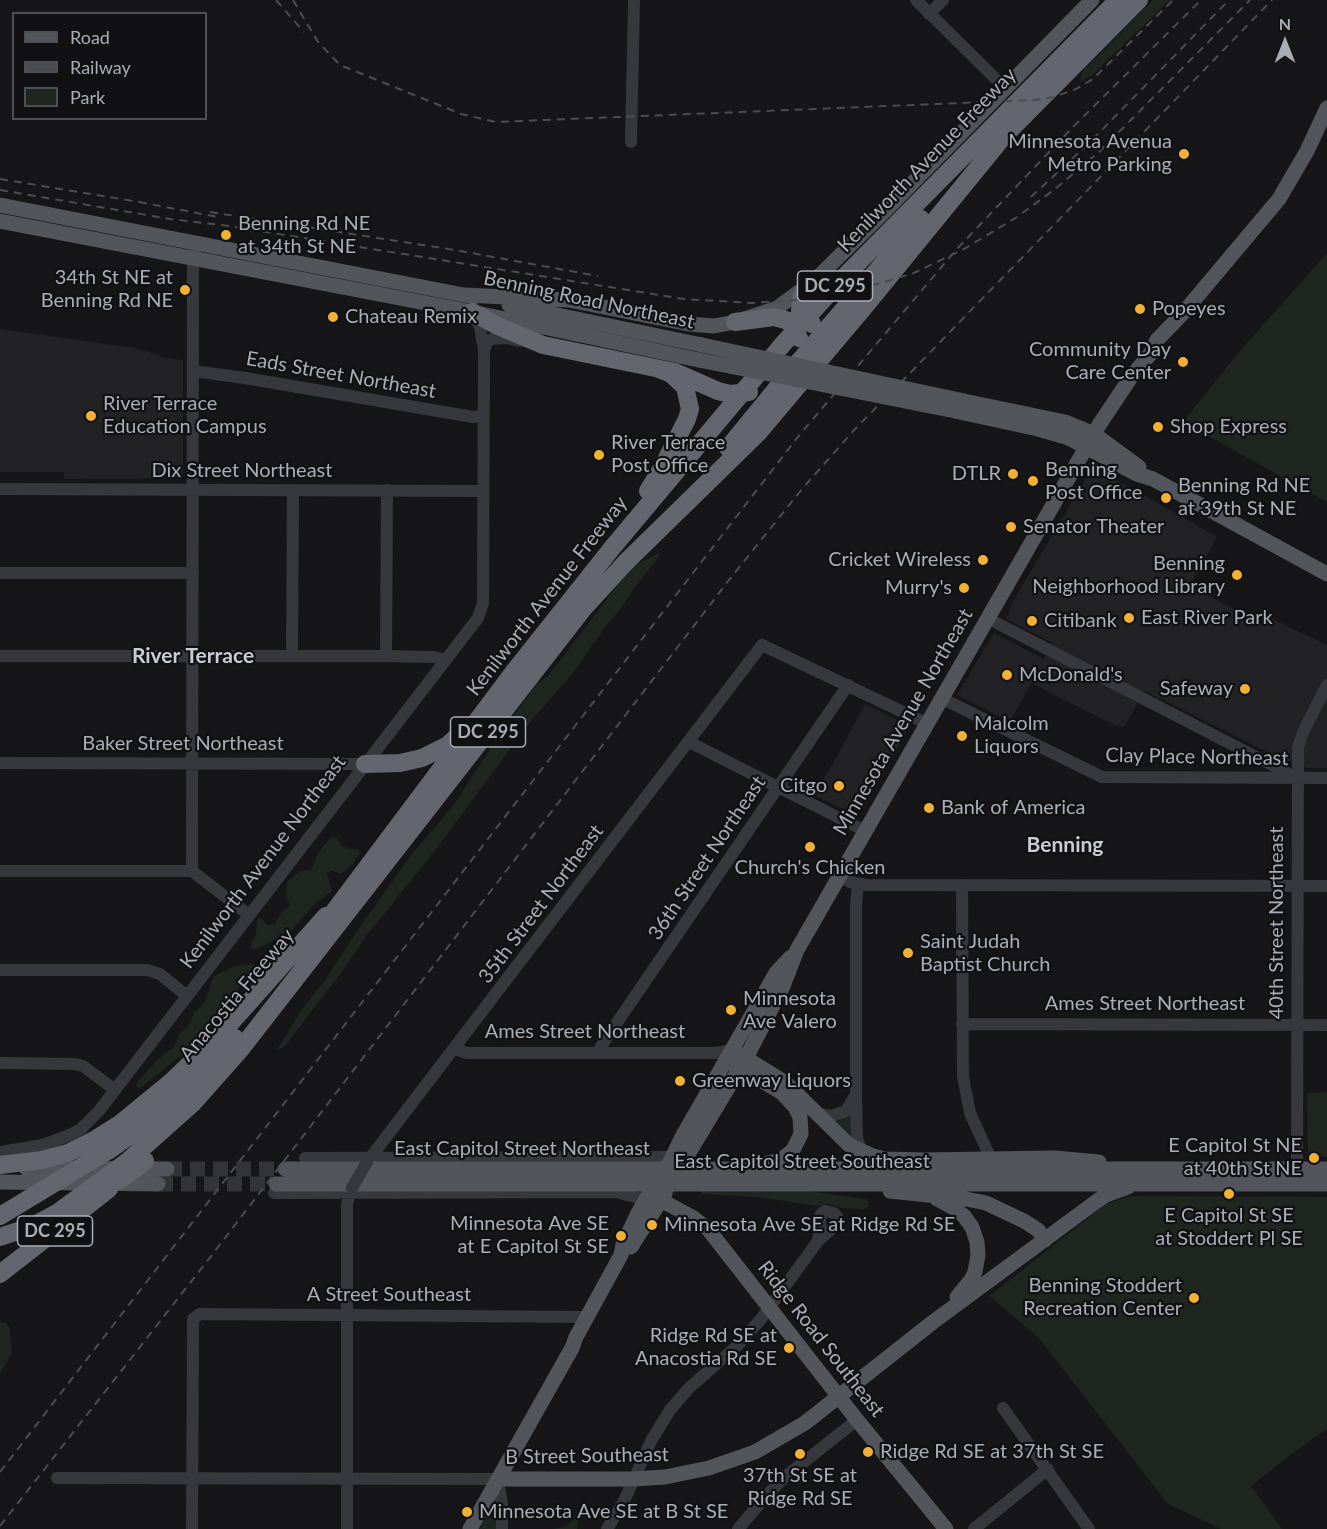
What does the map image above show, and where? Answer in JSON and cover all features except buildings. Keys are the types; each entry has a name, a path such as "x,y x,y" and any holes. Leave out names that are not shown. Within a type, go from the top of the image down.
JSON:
{"highway":[{"path":"1070,46 1108,0"},
{"name":"Kenilworth Avenue Freeway","path":"347,892 575,594 813,310 1070,46 1118,0"},
{"name":"Kenilworth Avenue Freeway","path":"314,956 583,609 626,562 766,424 1003,137 1140,0"},
{"path":"672,517 831,323 947,191 1003,137"},
{"path":"468,304 498,326 543,345 682,374 718,391 730,394 749,392 794,367 800,351 794,315 807,287"},
{"path":"735,322 794,315 812,324 831,323"},
{"path":"575,594 649,489 689,416 690,406 685,387 671,374 656,368"},
{"path":"365,764 400,763 432,754 454,742 494,698"},
{"path":"0,1167 68,1153 121,1123 171,1082 219,1036 347,892"},
{"name":"Anacostia Freeway","path":"0,1216 109,1150 152,1120 174,1101 262,1007 347,892"},
{"name":"Anacostia Freeway","path":"0,1274 109,1189 136,1161 204,1108 229,1082 275,1019 314,956"},
{"path":"0,1237 33,1226 57,1213 136,1161"}],"main road":[{"path":"468,304 569,300 689,324 714,326 735,322 777,308 807,287 882,214 1092,0"},
{"name":"Minnesota Avenue Northeast","path":"496,1479 572,1348 621,1255 630,1248 653,1201 732,1058 783,986 796,950 1121,391 1124,375 1131,362 1142,348 1157,340 1184,312 1279,200 1302,161 1327,108"},
{"name":"Benning Road Northeast","path":"0,204 194,251"},
{"name":"Benning Road Northeast","path":"0,221 194,251 468,304 959,406 1090,441 1140,468 1152,479 1327,574"},
{"path":"698,1170 735,1168 781,1160 793,1150 800,1139 801,1123 795,1107 774,1087 732,1058"},
{"name":"East Capitol Street Northeast","path":"732,1058 786,1083 849,1144 861,1152 885,1159 1080,1160 1155,1177"},
{"path":"0,1167 167,1169"},
{"name":"East Capitol Street Northeast","path":"285,1169 698,1170 1155,1177 1327,1168"},
{"name":"East Capitol Street Southeast","path":"275,1189 1155,1177 1327,1184"},
{"name":"B Street Southeast","path":"496,1479 634,1479 686,1473 723,1464 750,1454 805,1424 933,1322 1106,1195 1155,1177"},
{"path":"0,1182 158,1184"},
{"path":"805,1183 972,1200 992,1205 1029,1223 1045,1240"},
{"path":"916,1194 940,1201 958,1211 972,1227 978,1246 977,1263 971,1280 933,1322"},
{"name":"Ridge Road Southeast","path":"653,1201 692,1216 708,1229 857,1420 946,1529"},
{"path":"465,1529 496,1479"},
{"path":"470,1529 496,1479"}],"street":[{"path":"631,142 634,0"},
{"path":"916,0 1005,88"},
{"path":"929,14 943,0"},
{"path":"192,871 194,251"},
{"path":"0,656 386,656 434,657 446,660 478,618 483,606 484,351 480,327 468,304"},
{"path":"484,351 488,342 497,338 543,345"},
{"name":"Eads Street Northeast","path":"193,371 473,417 483,416"},
{"name":"Dix Street Northeast","path":"0,489 483,491"},
{"path":"292,656 293,490"},
{"path":"386,656 387,490"},
{"path":"0,573 193,573"},
{"path":"987,618 1297,778"},
{"name":"35th Street Northeast","path":"350,1191 368,1160 456,1049 762,645 848,685"},
{"name":"Kenilworth Avenue Northeast","path":"115,1090 446,660"},
{"path":"848,685 926,723"},
{"name":"36th Street Northeast","path":"598,1053 848,685"},
{"name":"40th Street Northeast","path":"1297,1168 1297,778 1299,742 1327,685"},
{"name":"Clay Place Northeast","path":"941,698 1102,777 1327,778"},
{"path":"688,742 864,831"},
{"name":"Baker Street Northeast","path":"0,763 365,764"},
{"path":"0,871 192,871 249,915"},
{"path":"839,876 858,885 1327,886"},
{"path":"858,885 856,905 856,1095 857,1137 861,1152"},
{"path":"962,885 962,1024 965,1091 970,1113 991,1159"},
{"path":"0,970 147,970 160,974 188,996"},
{"name":"Ames Street Northeast","path":"962,1024 1327,1025"},
{"name":"Ames Street Northeast","path":"456,1049 467,1053 598,1053 732,1058"},
{"path":"0,1064 75,1064 83,1066 115,1090 92,1118 70,1135 37,1146 0,1152"},
{"path":"817,1113 831,1116 846,1111 856,1095"},
{"name":"East Capitol Street Northeast","path":"305,1158 368,1160 676,1159"},
{"name":"East Capitol Street Southeast","path":"275,1189 616,1192 653,1201"},
{"path":"347,1529 347,1314 350,1191"},
{"path":"607,1529 619,1511 653,1436 677,1401 698,1379 737,1346 770,1308 818,1241"},
{"name":"A Street Southeast","path":"192,1478 193,1319 200,1314 587,1317"},
{"path":"1003,1408 1089,1529"},
{"path":"738,1529 786,1476 857,1420"},
{"path":"974,1529 1048,1469"},
{"name":"B Street Southeast","path":"57,1478 496,1479"},
{"path":"192,1478 192,1529"},
{"path":"496,1479 502,1504 502,1529"}],"shaded area":[{"name":"River Terrace Education Campus","path":"0,329 136,348 166,358 183,360 183,478 64,479 64,472 0,472"},
{"name":"East River Park","path":"1092,468 1217,537 1190,586 1263,624 1268,617 1327,645 1327,768 1308,768 1267,752 1145,691 1124,727 1116,726 1031,683 1010,722 957,695 994,633 1044,659 1051,642 1006,619 1012,603"},
{"path":"865,704 910,726 858,817 814,795"}],"green space":[{"path":"1153,0 1170,0 1092,75 1080,82 1082,72"},
{"path":"1327,253 1327,502 1183,422 1239,352"},
{"path":"660,552 657,560 573,673 531,721 284,1047 277,1050 302,1009 326,979 411,855 453,806 505,726 537,684 549,675 626,574 639,563"},
{"path":"331,837 337,838 343,847 359,850 360,853 352,865 341,874 332,871 327,873 332,891 315,904 290,932 257,949 251,948 251,943 256,936 257,919 261,918 267,925 274,925 282,911 290,906 286,895 287,882 298,872 311,869 319,852"},
{"path":"255,964 258,971 235,992 230,1011 226,1015 219,1013 205,1037 140,1088 136,1087 137,1082 159,1058 173,1048 180,1033 188,1026 194,1013 205,1001 213,977 234,966"},
{"path":"1327,1092 1327,1157 1308,1157 1307,1093"},
{"path":"853,1109 851,1139 832,1121"},
{"path":"698,1189 808,1191 865,1199 869,1202 868,1207 864,1209 841,1208 829,1204 818,1206 758,1197 702,1194"},
{"path":"1127,1196 1327,1197 1327,1429 1251,1486 1282,1529 1221,1529 1168,1504 1039,1338 989,1296 1105,1205"},
{"path":"0,1322 6,1323 10,1328 12,1353 0,1374"},
{"path":"492,1509 496,1512 496,1529 479,1529"},
{"path":"575,1515 583,1516 577,1529 552,1529 565,1527 573,1521"}],"tunnel":[{"path":"167,1169 285,1169"},
{"path":"158,1184 276,1184"}],"railway":[{"path":"276,0 304,32"},
{"path":"293,0 318,42 340,65 461,114 496,122 1034,100 1054,97 1076,89 1093,79 1173,0"},
{"path":"0,1472 797,438 955,251 1072,128 1201,0"},
{"path":"1031,197 1090,142 1229,0"},
{"path":"0,190 170,219 229,226 684,299 752,303 809,299 864,288 914,273 964,249 1017,217 1099,152 1250,0"},
{"path":"0,1526 215,1251 729,580 802,489 856,428 1272,0"},
{"path":"0,179 145,203"},
{"path":"139,202 218,217"},
{"path":"210,212 455,250 598,276"}],"place":[{"name":"Minnesota Avenua Metro Parking","path":"1184,154"},
{"name":"Benning Rd NE at 34th St NE","path":"226,235"},
{"name":"34th St NE at Benning Rd NE","path":"185,290"},
{"name":"Popeyes","path":"1140,309"},
{"name":"Chateau Remix","path":"333,317"},
{"name":"Community Day Care Center","path":"1183,362"},
{"name":"River Terrace Education Campus","path":"91,416"},
{"name":"Shop Express","path":"1158,427"},
{"name":"River Terrace Post Office","path":"599,455"},
{"name":"DTLR","path":"1013,474"},
{"name":"Benning Post Office","path":"1033,481"},
{"name":"Benning Rd NE at 39th St NE","path":"1166,498"},
{"name":"Senator Theater","path":"1011,527"},
{"name":"Cricket Wireless","path":"983,560"},
{"name":"Benning Neighborhood Library","path":"1237,575"},
{"name":"Murry's","path":"964,588"},
{"name":"East River Park","path":"1129,618"},
{"name":"Citibank","path":"1032,621"},
{"name":"McDonald's","path":"1007,675"},
{"name":"Safeway","path":"1245,689"},
{"name":"Malcolm Liquors","path":"962,736"},
{"name":"Citgo","path":"839,786"},
{"name":"Bank of America","path":"929,808"},
{"name":"Church's Chicken","path":"810,847"},
{"name":"Saint Judah Baptist Church","path":"908,953"},
{"name":"Minnesota Ave Valero","path":"731,1010"},
{"name":"Greenway Liquors","path":"680,1081"},
{"name":"E Capitol St NE at 40th St NE","path":"1314,1158"},
{"name":"E Capitol St SE at Stoddert Pl SE","path":"1229,1194"},
{"name":"Minnesota Ave SE at Ridge Rd SE","path":"652,1225"},
{"name":"Minnesota Ave SE at E Capitol St SE","path":"621,1236"},
{"name":"Benning Stoddert Recreation Center","path":"1194,1298"},
{"name":"Ridge Rd SE at Anacostia Rd SE","path":"789,1348"},
{"name":"Ridge Rd SE at 37th St SE","path":"868,1452"},
{"name":"37th St SE at Ridge Rd SE","path":"800,1454"},
{"name":"Minnesota Ave SE at B St SE","path":"467,1512"}],"district":[{"name":"River Terrace","path":"193,656"},
{"name":"Benning","path":"1065,845"}]}
